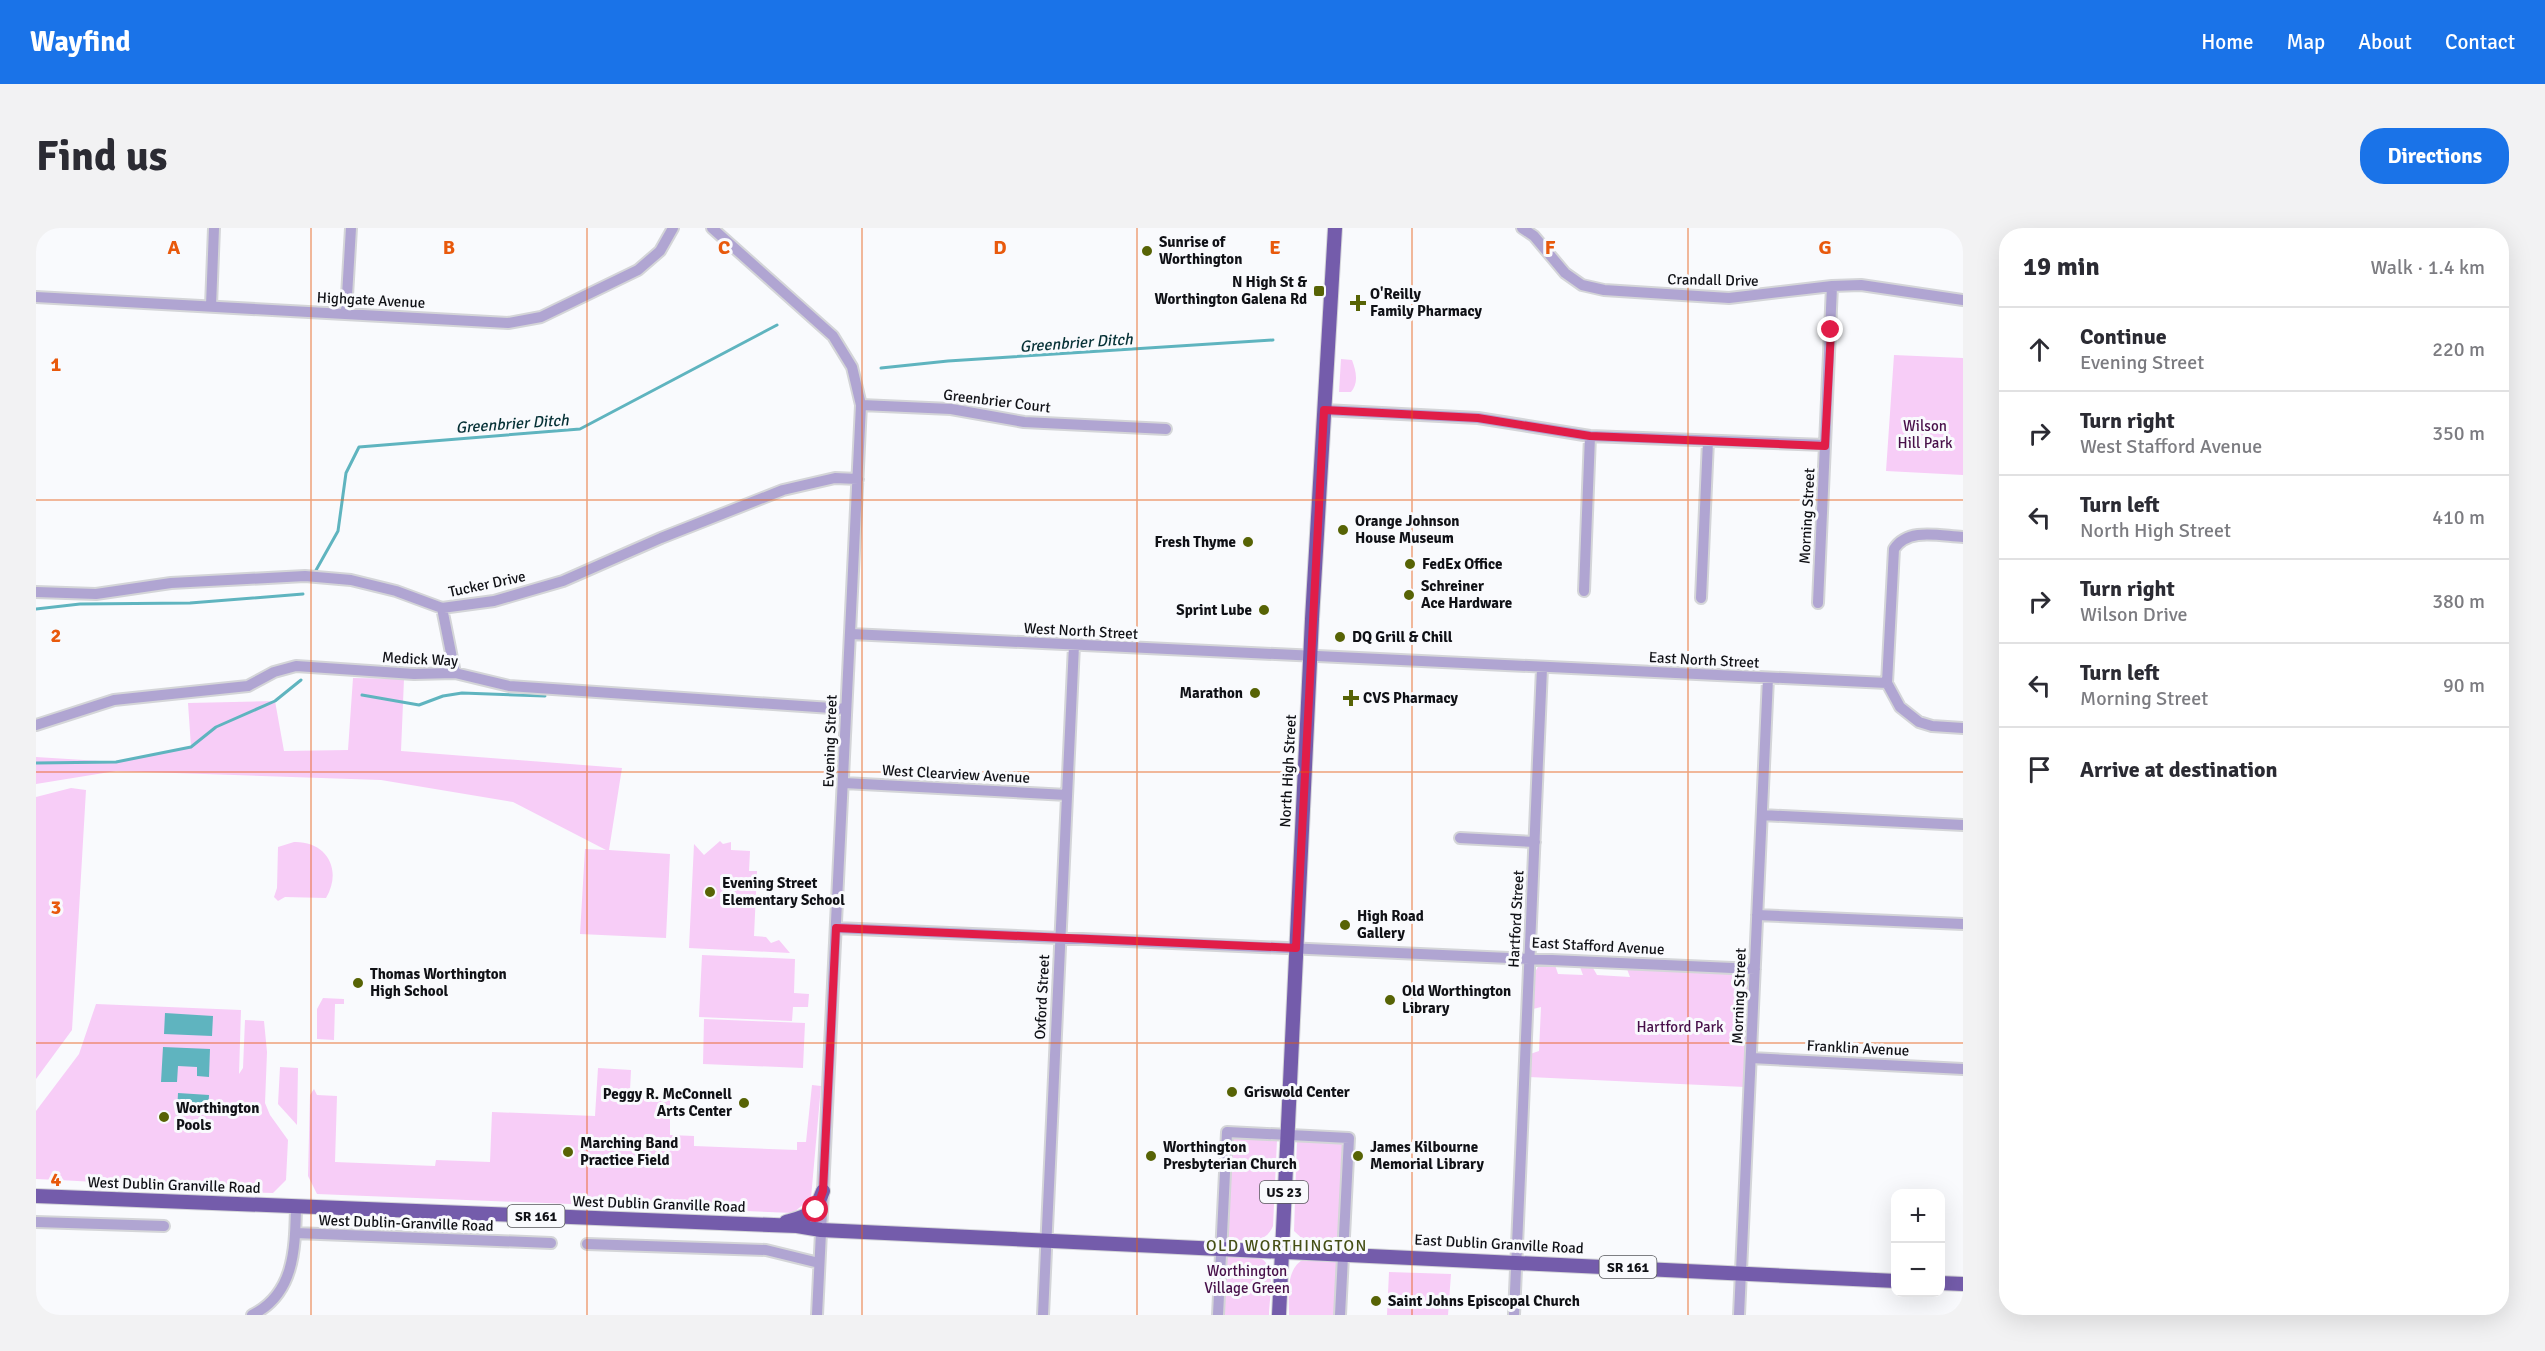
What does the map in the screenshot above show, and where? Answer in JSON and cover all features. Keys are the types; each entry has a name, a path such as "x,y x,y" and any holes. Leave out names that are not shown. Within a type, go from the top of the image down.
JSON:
{"main road":[{"name":"North High Street","path":"1279,1315 1296,948 1335,228"},
{"path":"775,1225 811,1214 816,1209 823,1191"},
{"name":"West Dublin Granville Road","path":"36,1196 775,1225 821,1230 1281,1250"},
{"name":"East Dublin Granville Road","path":"1281,1250 1891,1281"},
{"path":"1945,1283 1963,1284"}],"street":[{"path":"211,306 214,228"},
{"path":"346,313 351,228"},
{"name":"Highgate Avenue","path":"36,297 508,323 541,317 638,270 660,251 673,228"},
{"name":"Evening Street","path":"712,228 833,336 852,367 861,405 817,1315"},
{"name":"Crandall Drive","path":"1522,228 1534,236 1565,273 1582,285 1604,290 1729,298 1832,286 1888,288 1963,300"},
{"name":"Morning Street","path":"1818,603 1832,286"},
{"name":"Greenbrier Court","path":"861,405 951,410 1024,422 1166,429"},
{"path":"1324,410 1478,418 1590,436 1825,446"},
{"path":"1584,591 1590,436"},
{"path":"1701,598 1708,441"},
{"name":"Tucker Drive","path":"36,592 96,594 171,583 305,576 351,580 396,591 442,608 494,601 563,581 661,538 783,490 835,478 858,479"},
{"path":"1963,537 1914,535 1904,538 1894,549 1887,683 1900,707 1919,722 1932,726 1963,728"},
{"path":"442,608 455,673"},
{"name":"West North Street","path":"851,634 1311,657"},
{"name":"Oxford Street","path":"1043,1315 1074,645"},
{"name":"East North Street","path":"1311,657 1887,683"},
{"name":"Medick Way","path":"36,725 114,700 248,686 274,672 296,666 414,674 455,673 508,686 846,709"},
{"name":"Hartford Street","path":"1514,1315 1542,668"},
{"name":"Morning Street","path":"1738,1315 1768,678"},
{"name":"West Clearview Avenue","path":"844,783 1066,795"},
{"path":"1762,815 1963,825"},
{"path":"1460,838 1534,842"},
{"path":"1757,915 1963,924"},
{"name":"East Stafford Avenue","path":"836,928 1755,969"},
{"name":"Franklin Avenue","path":"1751,1058 1963,1069"},
{"path":"1218,1315 1227,1132 1349,1138 1340,1315"},
{"path":"258,1314 277,1296 288,1278 295,1233 296,1207"},
{"path":"36,1222 164,1226"},
{"name":"West Dublin-Granville Road","path":"295,1233 551,1244"},
{"path":"586,1244 766,1250 819,1263"}],"green space":[{"name":"Wilson Hill Park","path":"1894,355 1963,358 1963,475 1886,471"},
{"path":"1341,359 1352,360 1356,373 1356,381 1351,392 1339,392"},
{"path":"353,678 404,679 401,751 622,768 609,850 670,854 666,938 580,934 585,849 606,850 513,802 381,780 116,771 36,784 36,757 116,762 191,747 188,703 275,701 284,751 348,750"},
{"path":"71,788 86,790 72,1030 36,1079 36,797"},
{"path":"720,841 723,844 731,842 731,850 750,851 749,871 757,871 754,936 766,937 771,943 779,940 790,953 689,948 694,844 704,855"},
{"path":"294,842 315,846 328,859 333,877 326,898 285,897 278,901 274,897 277,888 278,847"},
{"path":"702,955 795,959 794,993 809,994 808,1007 793,1007 792,1021 699,1017"},
{"name":"Hartford Park","path":"1539,965 1555,965 1558,974 1583,975 1580,967 1593,968 1597,975 1630,977 1627,969 1746,975 1750,982 1745,1087 1529,1077 1530,1054 1539,1051 1541,1007 1533,1009 1535,972"},
{"path":"323,998 344,999 344,1004 335,1004 334,1040 317,1039 317,1009"},
{"path":"96,1004 241,1010 239,1074 243,1068 245,1020 264,1021 267,1052 265,1103 270,1115 288,1140 286,1180 273,1193 36,1179 36,1111 79,1054"},
{"path":"704,1019 805,1023 803,1068 703,1064"},
{"path":"280,1067 298,1068 297,1125 278,1104"},
{"path":"598,1068 631,1070 630,1090 670,1098 670,1135 694,1136 694,1146 797,1150 797,1142 806,1142 812,1085 821,1086 811,1198 793,1213 317,1194 308,1176 310,1095 314,1089 317,1095 337,1096 335,1162 435,1166 436,1160 490,1162 492,1112 595,1116"},
{"name":"Worthington Village Green","path":"1236,1136 1277,1140 1273,1226 1265,1236 1249,1241 1230,1240 1226,1237 1231,1141"},
{"name":"Worthington Village Green","path":"1297,1139 1342,1142 1344,1145 1340,1237 1335,1245 1307,1243 1294,1231"},
{"name":"Worthington Village Green","path":"1227,1256 1252,1256 1265,1262 1270,1275 1269,1315 1222,1315"},
{"name":"Worthington Village Green","path":"1304,1259 1338,1262 1336,1315 1289,1315 1291,1276 1298,1263"},
{"path":"1389,1272 1451,1274 1448,1315 1387,1315"}],"water":[{"path":"165,1013 213,1016 212,1036 164,1034"},
{"path":"163,1047 210,1049 209,1077 197,1076 197,1067 178,1066 177,1082 161,1082"},
{"path":"178,1093 209,1095 208,1114 177,1113"}],"waterway":[{"name":"Greenbrier Ditch","path":"315,572 338,531 346,473 359,447 580,429 777,325"},
{"name":"Greenbrier Ditch","path":"881,368 948,361 1273,340"},
{"path":"36,609 80,604 190,603 303,594"},
{"name":"Greenbrier Ditch","path":"36,763 116,762 191,747 216,727 275,701 301,680"},
{"path":"362,695 419,705 443,696 462,693 545,696"}],"place":[{"name":"Sunrise of Worthington","path":"1147,251"},
{"name":"N High St & Worthington Galena Rd","path":"1319,291"},
{"name":"O'Reilly Family Pharmacy","path":"1358,303"},
{"name":"Orange Johnson House Museum","path":"1343,530"},
{"name":"Fresh Thyme","path":"1248,542"},
{"name":"FedEx Office","path":"1410,564"},
{"name":"Schreiner Ace Hardware","path":"1409,595"},
{"name":"Sprint Lube","path":"1264,610"},
{"name":"DQ Grill & Chill","path":"1340,637"},
{"name":"Marathon","path":"1255,693"},
{"name":"CVS Pharmacy","path":"1351,698"},
{"name":"Evening Street Elementary School","path":"710,892"},
{"name":"High Road Gallery","path":"1345,925"},
{"name":"Thomas Worthington High School","path":"358,983"},
{"name":"Old Worthington Library","path":"1390,1000"},
{"name":"Griswold Center","path":"1232,1092"},
{"name":"Peggy R. McConnell Arts Center","path":"744,1103"},
{"name":"Worthington Pools","path":"164,1117"},
{"name":"Marching Band Practice Field","path":"568,1152"},
{"name":"Worthington Presbyterian Church","path":"1151,1156"},
{"name":"James Kilbourne Memorial Library","path":"1358,1156"},
{"name":"Saint Johns Episcopal Church","path":"1376,1301"}],"district":[{"name":"OLD WORTHINGTON","path":"1287,1245"}],"route":[{"path":"816,1210 823,1191 836,928 1296,948 1324,410 1478,418 1590,436 1825,446 1831,330"}]}
